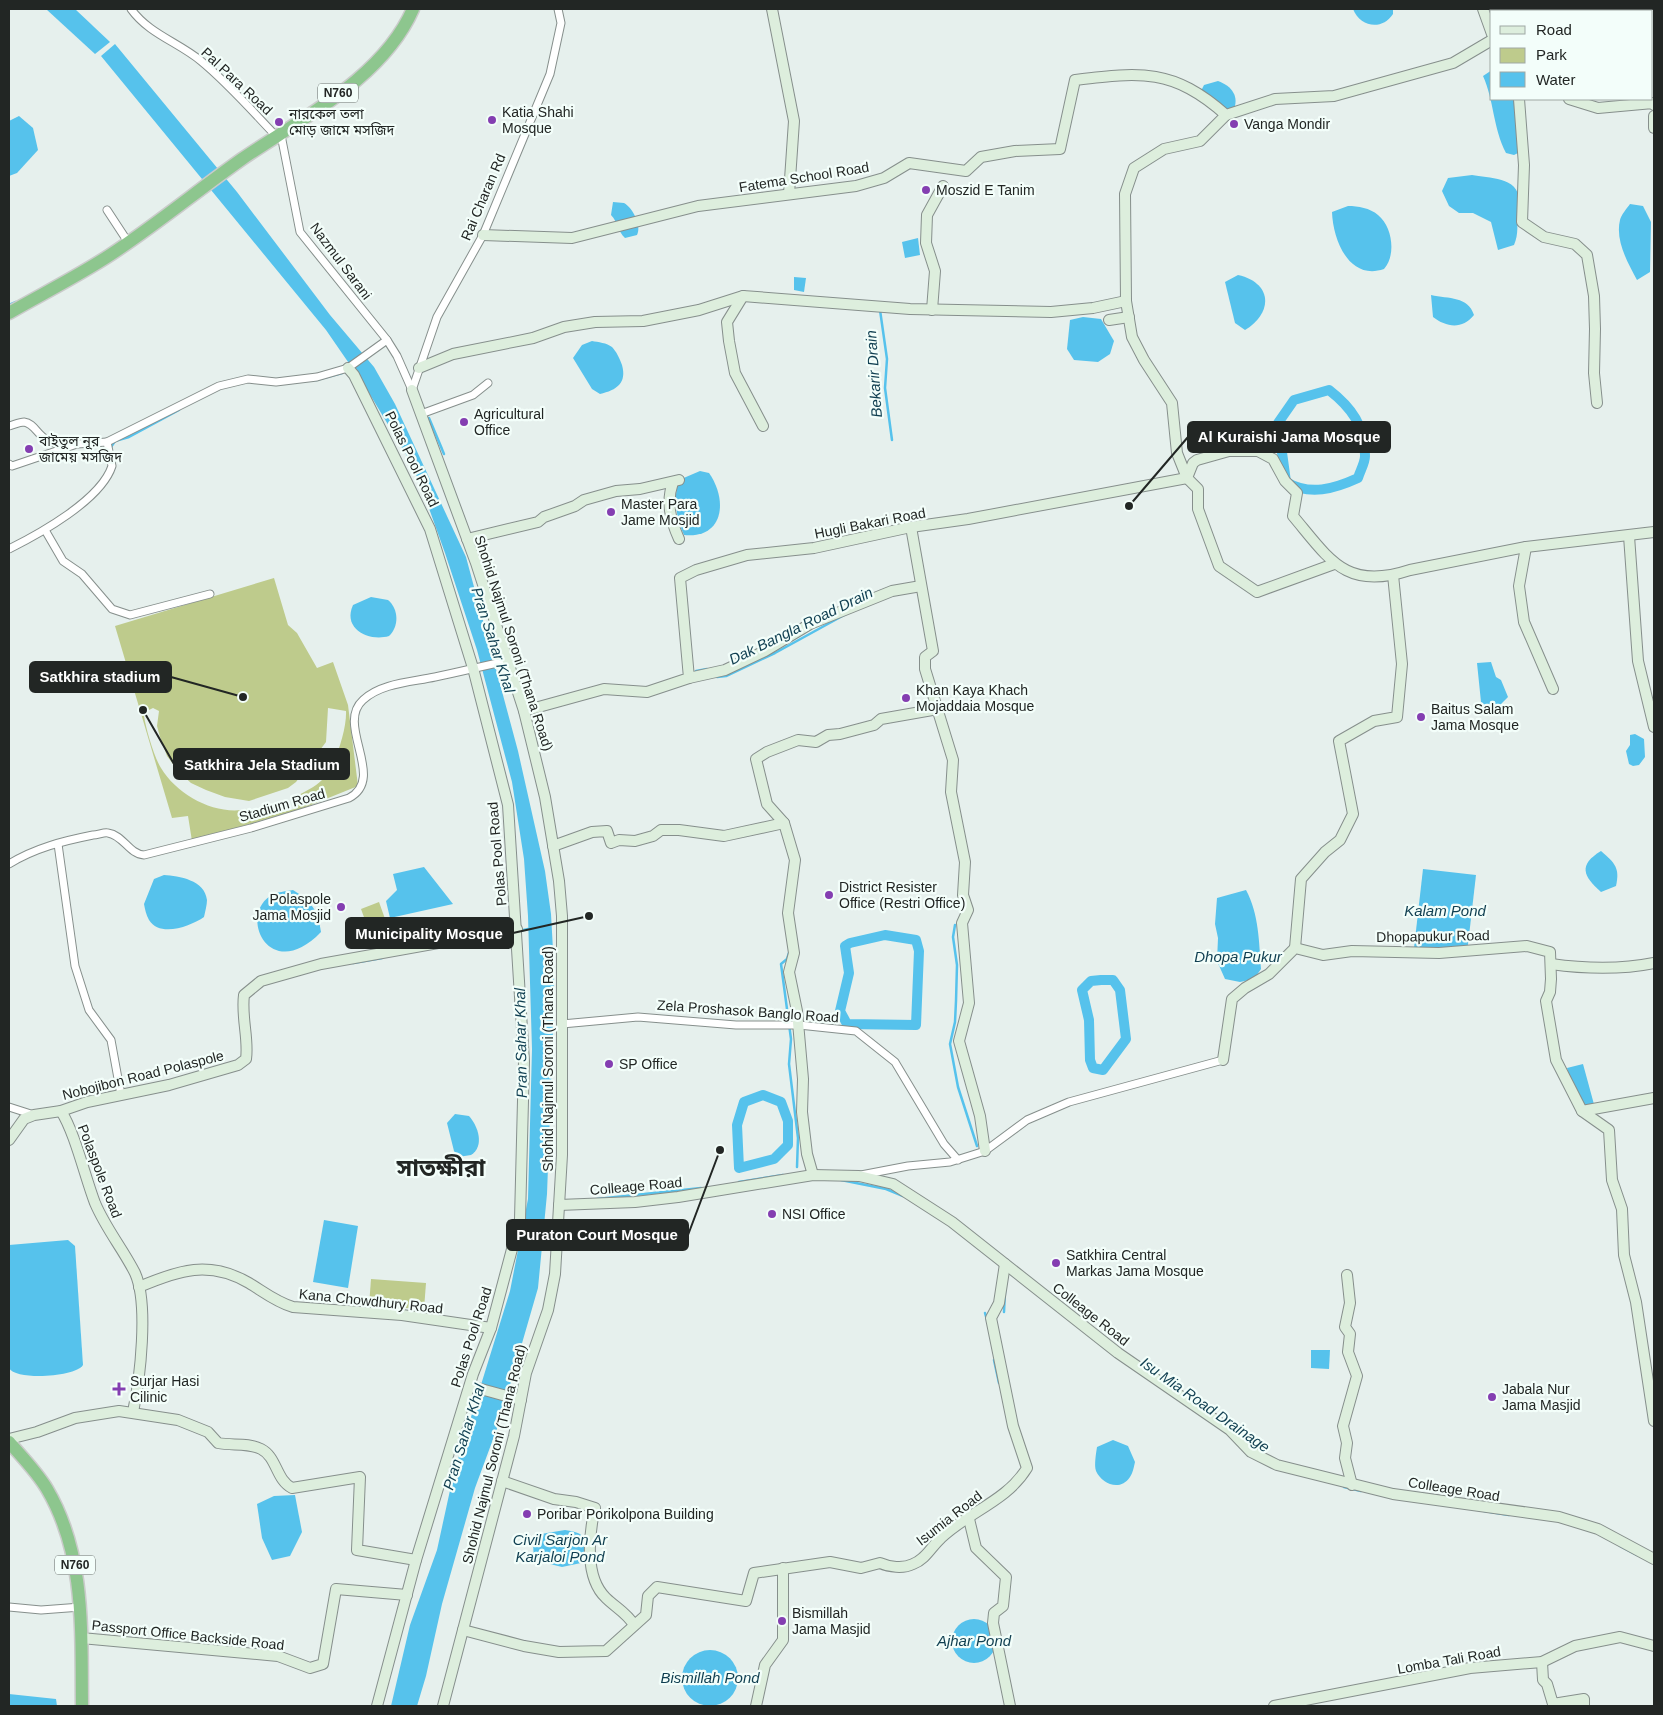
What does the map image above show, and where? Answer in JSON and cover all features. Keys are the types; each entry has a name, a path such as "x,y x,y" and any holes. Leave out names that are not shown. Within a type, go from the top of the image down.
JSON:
{"highway":[{"name":"N760","path":"9,313 110,255 243,158 279,136 358,78 383,56 404,28 413,9"},
{"name":"N760","path":"9,1440 48,1490 73,1556 82,1607 82,1706"}],"street":[{"name":"Pal Para Road","path":"131,9 141,23 200,60 279,136"},
{"name":"Rai Charan Rd","path":"412,390 437,316 483,235 550,74 561,23 558,9"},
{"path":"772,9 794,121 789,194"},
{"path":"1483,9 1490,28"},
{"path":"1334,564 1257,592 1218,566 1198,509 1198,489 1188,478 1177,453 1172,403 1144,360 1132,337 1126,301 1125,194 1134,168 1164,148 1200,141 1226,114 1276,99 1334,96 1453,63 1490,41"},
{"name":"Fatema School Road","path":"483,235 572,238 698,206 856,186 884,178 909,163 966,171 981,157 1015,151 1060,149 1075,80 1117,75 1157,76 1186,84 1226,114"},
{"path":"1519,100 1524,165 1522,222 1544,237 1575,244 1587,255 1594,296 1596,403"},
{"path":"1572,100 1598,108 1653,103 1654,106"},
{"path":"1654,116 1654,128"},
{"name":"Nazmul Sarani","path":"279,136 300,232 387,340 397,356 412,390"},
{"path":"932,310 935,271 926,242 927,215 942,186"},
{"path":"107,210 128,242"},
{"path":"419,368 453,354 533,338 564,327 595,322 643,322 699,310 743,296 932,310 1051,312 1093,308 1126,301"},
{"path":"743,296 727,322 730,342 735,373 763,426"},
{"path":"1109,320 1129,316"},
{"path":"9,426 24,422 31,425 41,437 50,443 107,442 220,386 248,379 276,382 317,377 348,368 387,340"},
{"name":"Polas Pool Road","path":"348,368 354,375 385,434 430,529 473,668 508,805 524,1061 520,1219 491,1328 470,1386 416,1560 377,1706"},
{"path":"421,414 484,389 488,383"},
{"name":"Shohid Najmul Soroni (Thana Road)","path":"412,390 467,539 524,711 545,797 562,916 562,1155 555,1274 548,1310 526,1373 514,1436 443,1706"},
{"path":"9,549 45,530 87,499 110,474 112,466 107,442"},
{"path":"9,464 12,466 19,464 76,444"},
{"path":"1188,478 1193,463 1197,460 1229,451 1258,451 1273,459 1285,481 1298,493 1293,516 1334,564 1356,575 1373,577 1393,575 1526,547 1654,532"},
{"name":"Hugli Bakari Road","path":"689,678 680,578 696,570 747,555 814,548 911,526 968,520 1188,478"},
{"path":"467,539 538,522 544,517 575,506 584,500 616,491 640,489 676,481 670,492 669,509 678,539"},
{"path":"911,526 933,651 925,656 925,668 952,760 951,792 965,862 964,894 968,910 962,923 968,1003 959,1041 980,1116 985,1152"},
{"path":"45,530 62,561 82,574 112,609 130,615 210,594"},
{"path":"1629,536 1638,661 1654,727"},
{"path":"1526,547 1519,586 1524,622 1553,690"},
{"path":"858,1176 958,1160 985,1152 1027,1120 1069,1102 1223,1060 1232,999 1244,988 1269,974 1295,948 1301,879 1325,852 1340,840 1353,814 1339,741 1374,720 1397,717 1402,664 1393,575"},
{"path":"524,711 604,689 647,692 689,678 725,670 765,651 810,624 892,591 921,586"},
{"name":"Stadium Road","path":"9,864 28,853 107,832 119,837 139,855 144,855 251,828 349,798 360,792 364,772 355,727 357,707 361,701 394,685 506,661"},
{"path":"813,1175 807,1154 802,1112 803,1079 799,1052 799,1025 789,972 794,952 788,913 795,860 784,823 767,804 756,759 798,740 816,742 828,735 840,734 874,725 881,719 938,709"},
{"path":"553,846 592,832 607,831 611,843 620,840 635,841 652,836 661,830 679,830 724,836 784,823"},
{"path":"58,844 75,966 89,1010 111,1040 121,1095"},
{"name":"Nobojibon Road Polaspole","path":"34,1115 61,1111 87,1102 170,1085 238,1065 246,1059 243,1012 244,995 261,981 321,964 517,929"},
{"name":"Dhopapukur Road","path":"1295,948 1323,955 1352,951 1439,953 1527,946 1550,952 1551,964"},
{"path":"1654,963 1590,969 1551,964 1550,992 1546,1001 1556,1060 1582,1111 1609,1130 1612,1180 1622,1209 1624,1255 1636,1302 1654,1421"},
{"name":"Zela Proshasok Banglo Road","path":"562,1024 638,1017 736,1025 799,1025 856,1031 896,1062 944,1144 958,1160"},
{"path":"1582,1111 1654,1098"},
{"path":"9,1107 34,1115"},
{"name":"Polaspole Road","path":"61,1111 107,1229 135,1273 139,1287 142,1306 138,1386 133,1412"},
{"path":"9,1140 24,1119 34,1115"},
{"name":"Colleage Road","path":"559,1205 678,1197 813,1175 858,1176 892,1184 916,1197 952,1222 1118,1353 1230,1430 1251,1452 1277,1465 1393,1494 1559,1517 1598,1529 1654,1559"},
{"name":"Isumia Road","path":"634,1625 646,1615 648,1596 657,1587 746,1601 754,1573 830,1562 861,1568 880,1563 890,1568 913,1564 928,1555 941,1538 1018,1483 1027,1468 1013,1426 991,1318 999,1304 1005,1264"},
{"name":"Kana Chowdhury Road","path":"139,1287 184,1271 219,1270 243,1280 273,1300 293,1307 402,1315 491,1328"},
{"path":"1347,1276 1350,1303 1345,1327 1350,1334 1348,1352 1357,1376 1343,1426 1347,1443 1345,1458 1352,1485"},
{"path":"470,1386 521,1400"},
{"path":"9,1440 75,1418 119,1411 133,1412 190,1424 208,1432 218,1443 250,1445 262,1449 274,1463 286,1485 292,1488 360,1477 357,1550 416,1560"},
{"path":"463,1630 524,1646 559,1652 606,1650 634,1625 604,1597 598,1585 590,1553 589,1532 594,1508 576,1502 554,1499 502,1481"},
{"path":"969,1519 976,1548 1006,1577 1003,1606 994,1613 993,1623 1010,1706"},
{"path":"756,1706 765,1666 782,1640 783,1568"},
{"name":"Passport Office Backside Road","path":"81,1638 278,1656 310,1668 324,1664 336,1589 406,1595"},
{"path":"9,1607 41,1610 82,1607"},
{"name":"Lomba Tali Road","path":"1274,1706 1470,1668 1542,1662 1575,1646 1620,1637 1654,1646"},
{"path":"1542,1662 1543,1680 1547,1684 1553,1704 1584,1698 1584,1706"}],"green space":[{"path":"274,578 288,625 297,633 317,668 333,662 348,705 358,786 301,809 192,841 188,816 172,818 115,626","holes":["153,708 159,711 157,726 160,737 167,756 179,772 191,783 206,790 225,797 249,801 288,788 296,782 326,742 328,708 346,711 346,719 336,757 327,774 319,783 295,797 298,808 250,821 248,809 223,809 199,802 177,787 168,778 156,757 144,716 145,712"]},
{"path":"379,902 394,944 376,950 361,909"},
{"path":"371,1279 426,1283 424,1309 369,1306"}],"water":[{"path":"46,9 75,9 110,42 95,54"},
{"path":"1353,9 1393,9 1393,14 1383,23 1372,25 1361,20"},
{"path":"1620,9 1622,10 1574,10"},
{"path":"115,44 237,192 330,315 374,367 395,404 466,557 518,751 545,871 551,914 554,968 553,1031 547,1194 538,1288 499,1423 475,1488 442,1604 426,1676 417,1706 391,1706 410,1625 437,1550 454,1472 510,1291 528,1199 532,1049 528,916 524,859 512,782 477,650 445,553 410,461 366,388 326,330 101,56"},
{"path":"1490,71 1490,99 1487,85 1483,76"},
{"path":"1218,81 1231,89 1236,101 1233,111 1220,115 1204,104 1199,95 1204,85"},
{"path":"1490,100 1519,100 1520,147 1518,153 1514,155 1506,153"},
{"path":"19,116 33,128 38,150 17,173 9,176 9,121"},
{"path":"1472,175 1502,180 1514,187 1518,192 1517,233 1514,245 1498,250 1491,222 1473,213 1459,213 1449,206 1442,191 1448,178"},
{"path":"613,202 624,203 631,209 637,222 637,235 625,238 623,236 611,215"},
{"path":"1630,204 1643,206 1651,222 1650,272 1637,280 1623,252 1619,236 1621,218"},
{"path":"1348,206 1368,209 1378,215 1387,227 1390,234 1391,249 1388,263 1384,269 1372,271 1361,269 1352,264 1345,256 1336,234 1332,212"},
{"path":"918,238 920,255 905,258 902,242"},
{"path":"1238,275 1258,285 1263,291 1265,299 1261,315 1245,330 1235,323 1225,282"},
{"path":"794,277 806,278 804,292 794,290"},
{"path":"1431,295 1463,301 1474,315 1459,325 1443,323 1433,317"},
{"path":"1083,317 1101,319 1114,341 1110,354 1098,362 1074,360 1067,349 1070,320"},
{"path":"592,341 612,347 619,358 623,371 622,381 616,388 600,394 592,389 573,358 582,345"},
{"path":"700,471 709,473 715,484 719,495 719,516 707,531 697,535 684,535 676,508 677,486 679,480"},
{"path":"371,597 388,600 394,608 396,623 389,636 373,637 366,635 359,632 351,621 353,605"},
{"path":"1491,662 1496,677 1501,680 1508,697 1497,708 1488,711 1481,702 1477,663"},
{"path":"1635,734 1644,739 1645,757 1639,765 1633,766 1629,764 1626,751 1630,745 1630,735"},
{"path":"1601,851 1615,866 1617,875 1616,886 1601,892 1587,876 1586,866"},
{"path":"424,867 453,904 390,918 386,901 397,890 393,874"},
{"name":"Kalam Pond","path":"1423,869 1476,875 1467,953 1414,948"},
{"path":"164,875 190,880 202,888 207,900 204,917 176,929 160,928 149,920 144,904 154,879"},
{"path":"293,890 313,907 321,932 303,946 287,951 274,949 265,942 259,931 257,918 261,906 270,896"},
{"name":"Dhopa Pukur","path":"1246,890 1256,918 1261,969 1254,979 1240,982 1225,979 1217,961 1218,938 1215,924 1217,898"},
{"path":"1583,1064 1595,1108 1579,1112 1567,1068"},
{"path":"455,1114 469,1116 477,1130 479,1136 478,1147 471,1155 458,1157 454,1151 447,1123"},
{"path":"324,1220 358,1226 348,1288 313,1282"},
{"path":"68,1240 75,1246 83,1365 78,1369 58,1375 34,1376 14,1372 9,1368 9,1245"},
{"path":"1311,1350 1330,1350 1329,1369 1311,1368"},
{"path":"1113,1440 1128,1446 1135,1462 1133,1472 1126,1482 1116,1485 1102,1480 1095,1466 1097,1447"},
{"path":"295,1495 302,1532 290,1556 272,1560 262,1538 257,1504 274,1496"},
{"name":"Civil Sarjon Ar Karjaloi Pond","path":"565,1530 573,1531 583,1536 585,1540 586,1545 581,1563 562,1567 534,1560 533,1544 541,1534"},
{"name":"Ajhar Pond","path":"978,1619 990,1625 995,1632 995,1650 990,1657 983,1662 970,1663 962,1660 955,1653 952,1637 955,1629 962,1622"},
{"name":"Bismillah Pond","path":"710,1650 721,1652 730,1658 736,1667 738,1678 736,1689 730,1698 721,1704 710,1706 699,1704 690,1698 684,1689 682,1678 684,1667 690,1658 699,1652"},
{"path":"9,1694 56,1699 57,1706 9,1706"}],"waterway":[{"path":"9,305 16,302"},
{"name":"Bekarir Drain","path":"880,310 887,359 885,388 892,440"},
{"path":"316,380 342,373"},
{"path":"1329,390 1344,403 1360,427 1365,446 1363,464 1358,478 1331,488 1304,489 1286,482 1278,423 1294,400 1329,390"},
{"path":"111,447 115,441 129,437 179,410"},
{"path":"442,449 429,418 444,454"},
{"name":"Dak Bangla Road Drain","path":"717,677 726,676 775,653 846,614"},
{"name":"Dak Bangla Road Drain","path":"696,671 707,669"},
{"path":"955,925 953,937 957,965 956,1001 955,1022 950,1044 958,1087 977,1146"},
{"path":"519,931 528,929"},
{"path":"885,935 916,940 919,951 916,1025 847,1024 840,1011 849,973 845,946 850,943 885,935"},
{"path":"790,950 787,959 781,964 791,1039 789,1064 798,1138 797,1167"},
{"path":"353,963 382,958"},
{"path":"1101,980 1113,980 1120,990 1126,1039 1103,1070 1093,1068 1090,1060 1089,1020 1082,990 1091,981 1101,980"},
{"path":"763,1095 781,1102 788,1121 788,1145 774,1159 739,1168 737,1125 744,1102 763,1095"},
{"path":"739,1182 783,1175"},
{"path":"841,1180 886,1189 903,1196"},
{"path":"597,1199 701,1188"},
{"name":"Isu Mia Road Drainage","path":"1004,1312 1005,1291"},
{"name":"Isu Mia Road Drainage","path":"985,1313 987,1320"},
{"name":"Isu Mia Road Drainage","path":"994,1360 999,1383"},
{"name":"Isu Mia Road Drainage","path":"1344,1487 1361,1491"},
{"name":"Isu Mia Road Drainage","path":"1484,1511 1509,1515"},
{"name":"Isu Mia Road Drainage","path":"1620,1546 1637,1555"}],"place":[{"name":"Katia Shahi Mosque","path":"492,120"},
{"name":"নারকেল তলা মোড় জামে মসজিদ","path":"279,122"},
{"name":"Vanga Mondir","path":"1234,124"},
{"name":"Moszid E Tanim","path":"926,190"},
{"name":"Agricultural Office","path":"464,422"},
{"name":"বাইতুল নূর জামেয় মসজিদ","path":"29,449"},
{"name":"Al Kuraishi Jama Mosque","path":"1129,506"},
{"name":"Master Para Jame Mosjid","path":"611,512"},
{"name":"Satkhira stadium","path":"243,697"},
{"name":"Khan Kaya Khach Mojaddaia Mosque","path":"906,698"},
{"name":"Satkhira Jela Stadium","path":"143,710"},
{"name":"Baitus Salam Jama Mosque","path":"1421,717"},
{"name":"District Resister Office (Restri Office)","path":"829,895"},
{"name":"Polaspole Jama Mosjid","path":"341,907"},
{"name":"Municipality Mosque","path":"589,916"},
{"name":"SP Office","path":"609,1064"},
{"name":"Puraton Court Mosque","path":"720,1150"},
{"name":"NSI Office","path":"772,1214"},
{"name":"Satkhira Central Markas Jama Mosque","path":"1056,1263"},
{"name":"Surjar Hasi Cilinic","path":"119,1389"},
{"name":"Jabala Nur Jama Masjid","path":"1492,1397"},
{"name":"Poribar Porikolpona Building","path":"527,1514"},
{"name":"Bismillah Jama Masjid","path":"782,1621"}],"district":[{"name":"সাতক্ষীরা","path":"441,1168"}],"water label":[{"name":"Pran Sahar Khal","path":"493,640"},
{"name":"Pran Sahar Khal","path":"521,1043"},
{"name":"Pran Sahar Khal","path":"464,1437"}]}
